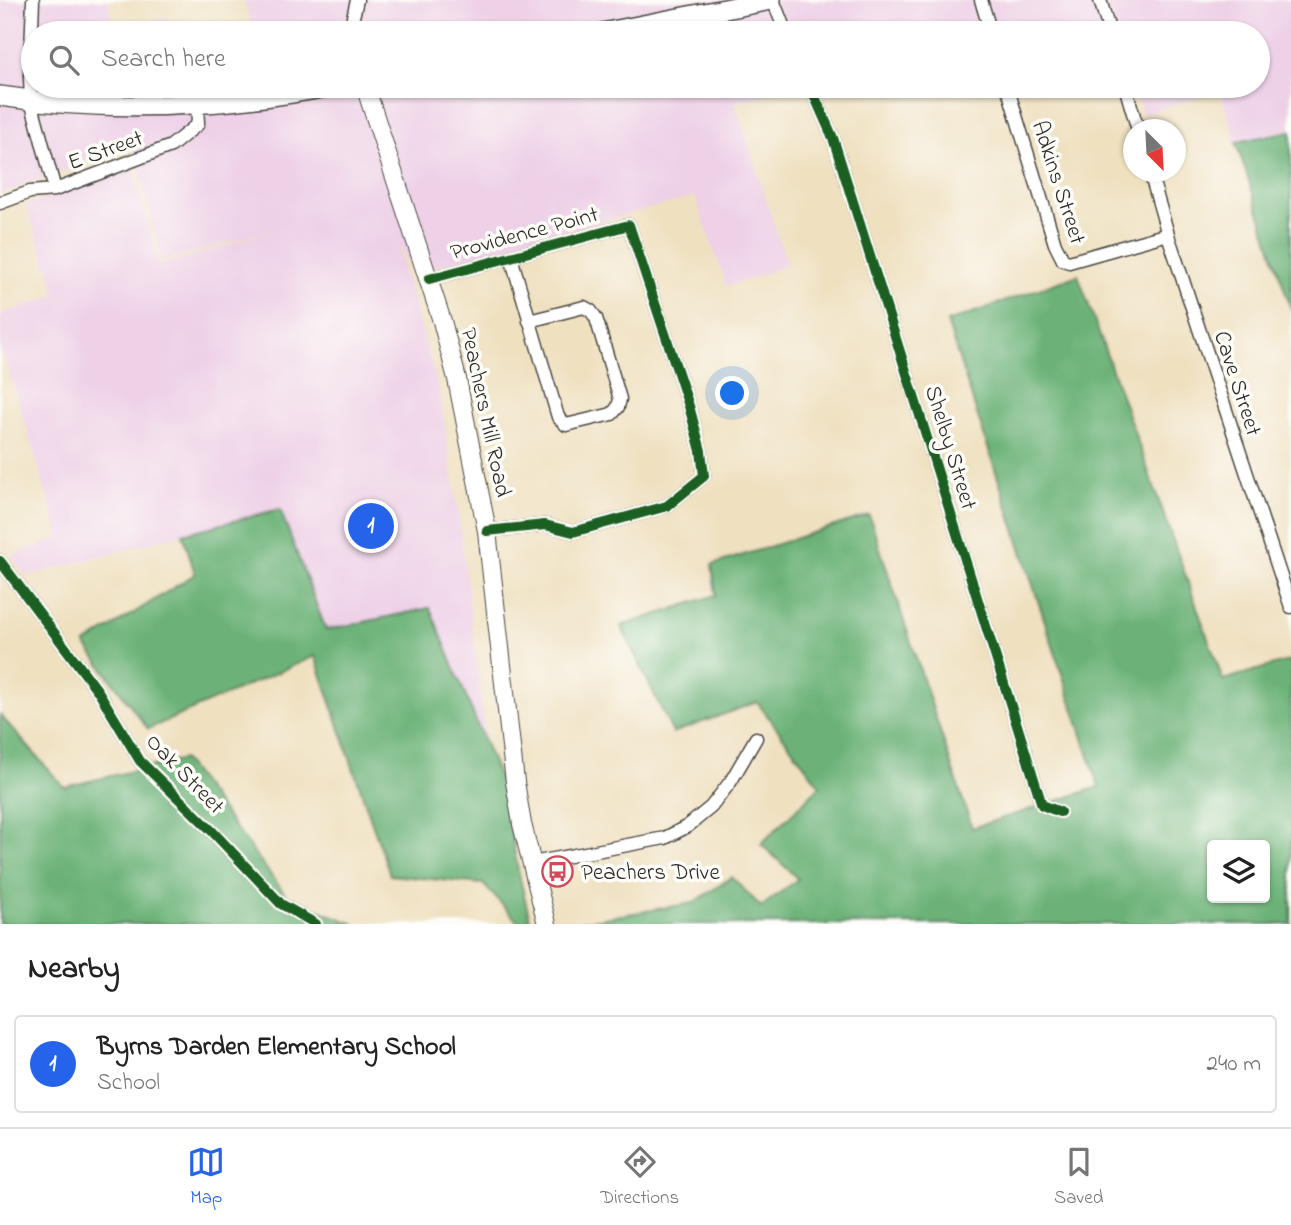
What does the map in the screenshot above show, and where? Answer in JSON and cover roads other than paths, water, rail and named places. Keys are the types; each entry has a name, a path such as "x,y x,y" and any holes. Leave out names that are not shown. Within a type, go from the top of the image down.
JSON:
{"highway":[{"path":"664,21 772,0"},
{"path":"0,96 71,105 131,106 252,98"}],"main road":[{"name":"Peachers Mill Road","path":"369,98 429,279 457,379 487,531 515,782 522,824 547,924"}],"street":[{"path":"32,21 33,0"},
{"path":"353,21 357,0"},
{"path":"772,0 781,21"},
{"path":"981,0 987,21"},
{"path":"1100,0 1106,21"},
{"name":"Shelby Street","path":"815,98 833,138 1042,805 1059,812"},
{"name":"Adkins Street","path":"1011,98 1058,252 1063,260 1069,262 1168,234"},
{"path":"1129,98 1135,119"},
{"path":"31,100 55,190"},
{"name":"E Street","path":"0,203 30,192 55,190 171,146 198,124 197,103"},
{"name":"Cave Street","path":"1153,182 1291,607"},
{"name":"Providence Point","path":"429,279 629,225 689,406 701,451 704,476 667,506 573,531 545,525 487,531"},
{"path":"511,257 529,321 558,417 566,425 612,414 620,399 596,318 591,311 584,307 529,321"},
{"name":"Oak Street","path":"0,561 98,691 140,761 212,831 281,904 316,924"},
{"path":"532,863 665,838 688,826 711,807 731,781 756,737"}],"place":[{"name":"Byrns Darden Elementary School","path":"371,526"},
{"name":"Peachers Drive","path":"558,871"}]}
